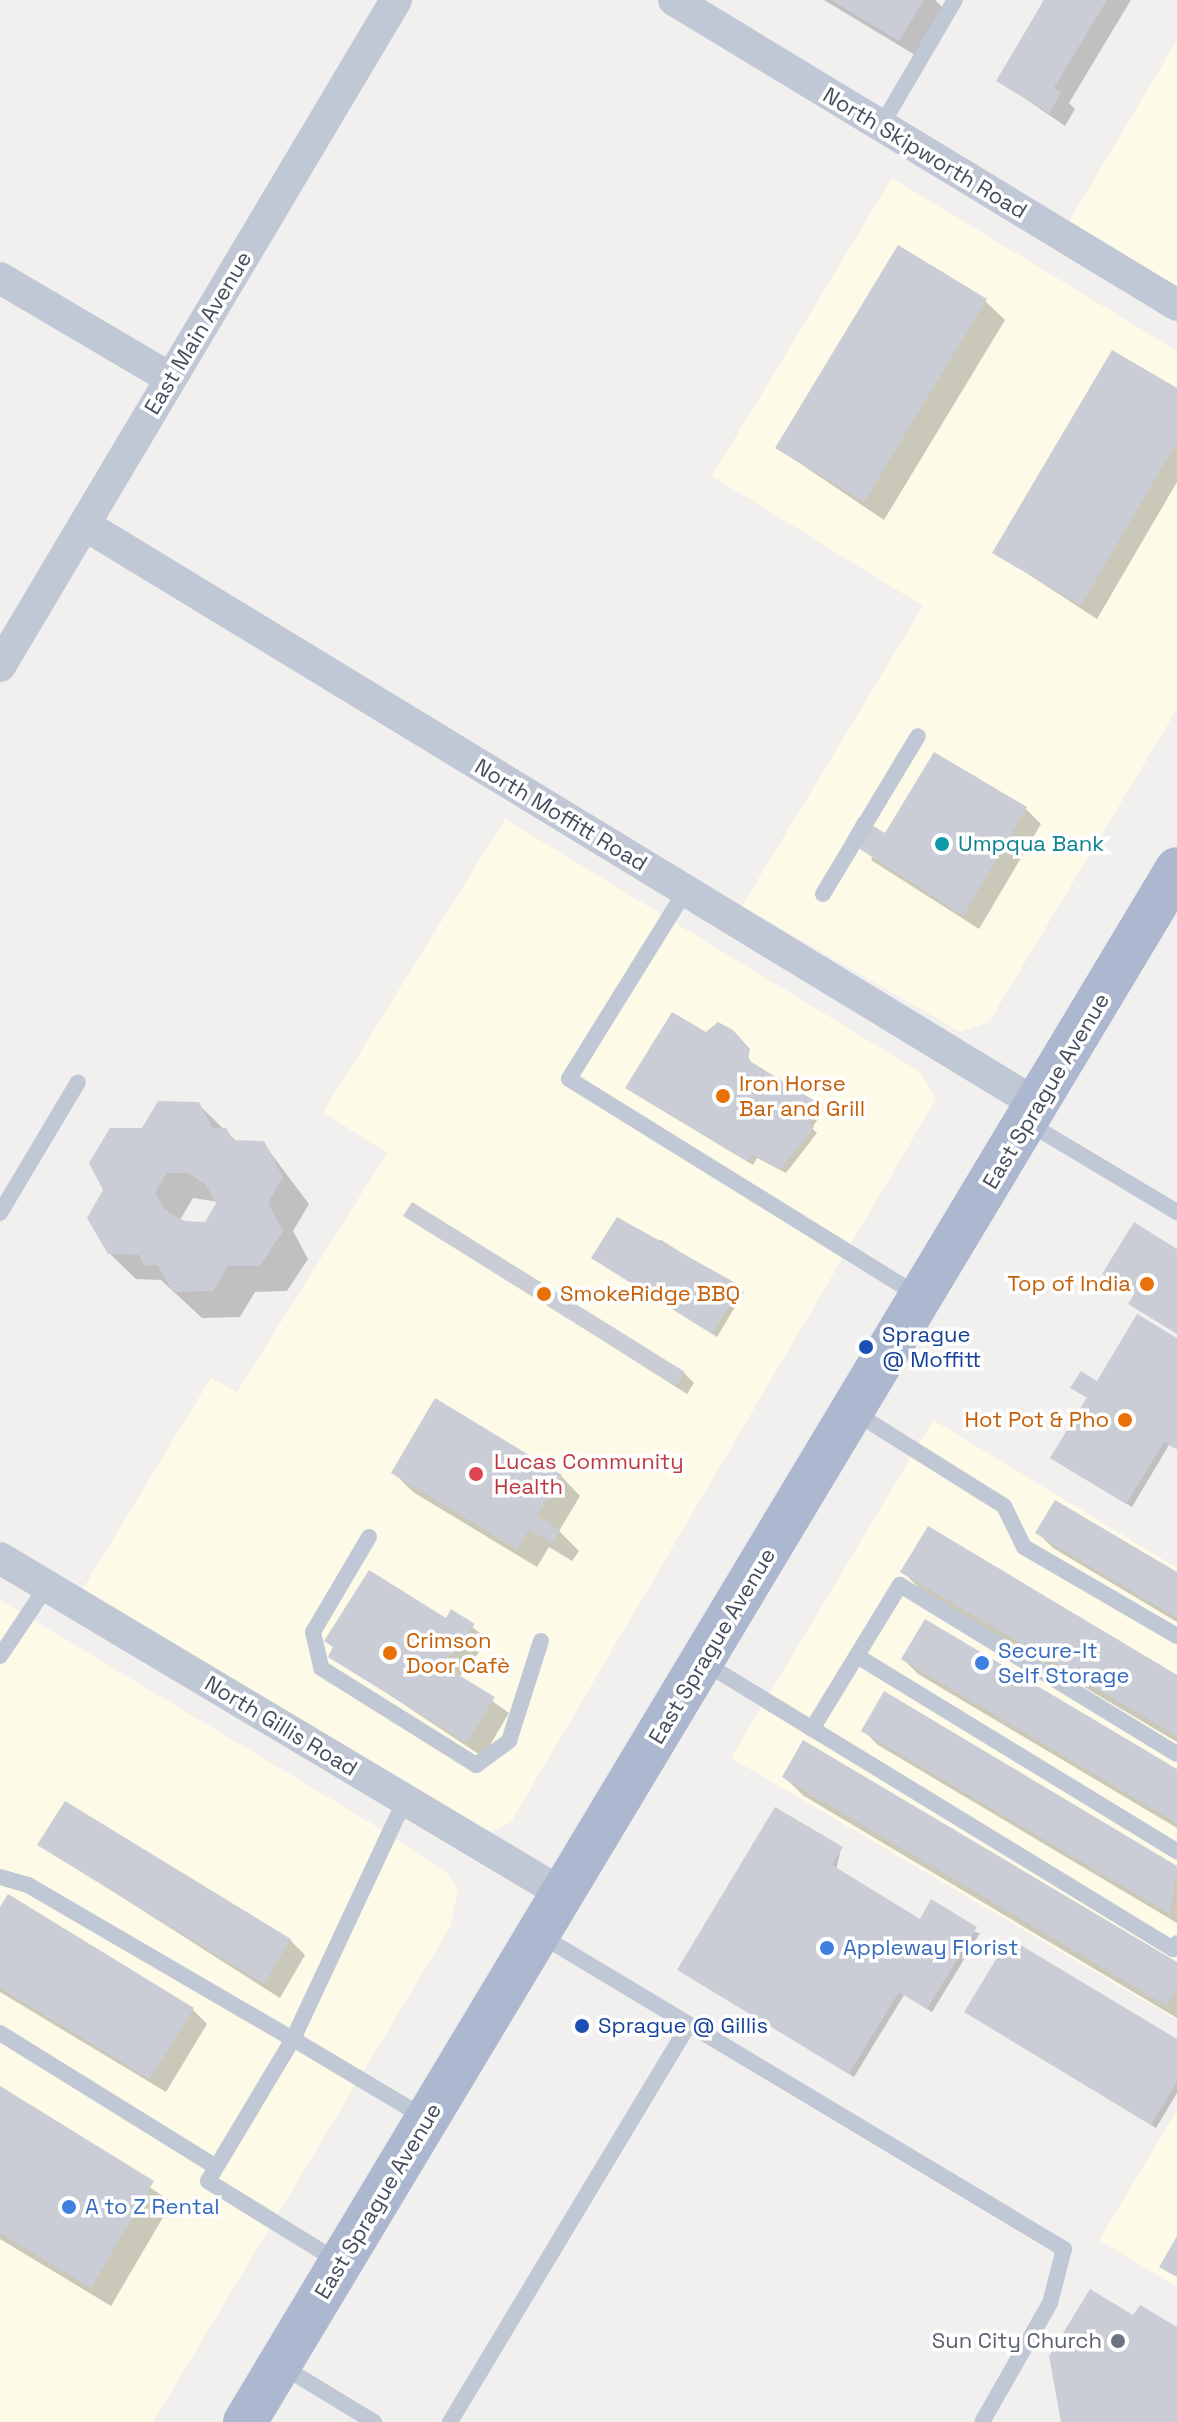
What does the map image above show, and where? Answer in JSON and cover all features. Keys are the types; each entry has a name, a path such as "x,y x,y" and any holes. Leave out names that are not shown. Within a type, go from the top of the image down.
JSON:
{"main road":[{"name":"East Sprague Avenue","path":"245,2422 1177,869"}],"street":[{"name":"East Main Avenue","path":"0,666 396,0"},
{"name":"North Skipworth Road","path":"674,0 1177,305"},
{"path":"0,278 170,378"},
{"name":"North Moffitt Road","path":"85,525 686,890 1032,1114"},
{"name":"North Gillis Road","path":"0,1558 563,1894"}],"lane":[{"path":"881,126 955,0"},
{"path":"823,894 918,736"},
{"path":"686,890 569,1079 922,1297"},
{"path":"0,1213 78,1082"},
{"path":"1032,1114 1177,1212"},
{"path":"853,1412 1004,1506 1024,1547 1177,1636"},
{"path":"369,1537 313,1632 321,1668 476,1765 509,1741 541,1641"},
{"path":"812,1729 900,1585 1177,1754"},
{"path":"0,1656 47,1586"},
{"path":"857,1656 1177,1851"},
{"path":"703,1662 1173,1949 1177,1943"},
{"path":"341,2263 208,2181 293,2039 405,1800"},
{"path":"0,1877 28,1885 427,2119"},
{"path":"539,1934 687,2027 1064,2249 1050,2303 982,2422"},
{"path":"450,2422 687,2027"},
{"path":"0,2033 216,2167"},
{"path":"280,2365 374,2422"}],"shaded area":[{"path":"1177,40 1177,291 1067,225"},
{"path":"892,178 1177,351 1177,709 989,1022 960,1032 742,906 923,606 712,476"},
{"path":"505,819 920,1072 936,1099 511,1822 484,1835 79,1595 211,1378 237,1392 387,1153 323,1112"},
{"name":"Secure-It Self Storage","path":"933,1420 1177,1568 1177,2020 731,1758"},
{"path":"0,1600 374,1825 445,1871 458,1889 451,1925 153,2422 0,2422"},
{"path":"1177,2110 1177,2287 1099,2240"}],"building":[{"path":"831,0 924,0 899,41"},
{"path":"1044,0 1107,0 1054,88 1061,93 1049,113 996,81"},
{"path":"898,245 987,299 864,502 775,448"},
{"path":"1112,350 1177,388 1177,442 1081,605 992,553"},
{"name":"Umpqua Bank","path":"934,752 1027,807 963,916 846,840 859,817 885,833"},
{"name":"Iron Horse Bar and Grill","path":"672,1012 706,1032 718,1022 733,1030 750,1049 748,1060 820,1104 808,1123 814,1127 780,1170 752,1154 748,1162 625,1088"},
{"path":"158,1101 199,1102 213,1128 226,1128 233,1140 264,1141 283,1177 268,1203 283,1231 260,1266 228,1266 213,1291 173,1292 157,1265 144,1266 139,1255 108,1254 87,1218 103,1190 89,1163 110,1128 142,1128","holes":["167,1173 188,1173 206,1185 216,1203 205,1222 184,1221 164,1209 155,1192"]},
{"name":"SmokeRidge BBQ","path":"412,1202 685,1372 676,1386 403,1216"},
{"path":"617,1217 741,1286 712,1334 591,1258"},
{"name":"Top of India","path":"1134,1222 1177,1249 1177,1334 1128,1304 1134,1294 1102,1274"},
{"name":"Hot Pot & Pho","path":"1137,1314 1177,1338 1177,1449 1164,1442 1126,1504 1050,1458 1087,1397 1070,1388 1081,1371 1097,1381"},
{"name":"Lucas Community Health","path":"435,1398 562,1475 537,1516 560,1530 552,1543 529,1529 517,1549 391,1473"},
{"path":"1055,1500 1177,1572 1177,1618 1035,1533"},
{"path":"928,1526 1177,1675 1177,1736 900,1572"},
{"name":"Crimson Door Cafè","path":"369,1570 446,1618 451,1609 475,1624 442,1665 495,1697 467,1743 328,1657 333,1647 324,1641"},
{"path":"925,1619 1177,1769 1177,1823 901,1659"},
{"path":"884,1691 1177,1866 1170,1914 861,1731"},
{"path":"803,1740 1177,1962 1177,1989 1167,2006 782,1777"},
{"path":"65,1801 291,1939 264,1984 37,1845"},
{"name":"Appleway Florist","path":"775,1807 843,1847 832,1865 920,1919 931,1899 977,1927 927,2009 899,1992 849,2074 677,1970"},
{"path":"8,1894 194,2008 150,2079 0,1988 0,1907"},
{"path":"1009,1938 1177,2039 1177,2081 1151,2125 964,2012"},
{"name":"A to Z Rental","path":"0,2086 154,2181 91,2288 0,2233"},
{"path":"1177,2236 1177,2277 1159,2267"},
{"name":"Sun City Church","path":"1090,2289 1133,2315 1140,2305 1177,2327 1177,2422 1061,2422 1049,2356"}],"place":[{"name":"Umpqua Bank","path":"942,844"},
{"name":"Iron Horse Bar and Grill","path":"723,1096"},
{"name":"Top of India","path":"1147,1284"},
{"name":"SmokeRidge BBQ","path":"544,1294"},
{"name":"Sprague @ Moffitt","path":"866,1347"},
{"name":"Hot Pot & Pho","path":"1125,1420"},
{"name":"Lucas Community Health","path":"476,1474"},
{"name":"Crimson Door Cafè","path":"390,1653"},
{"name":"Secure-It Self Storage","path":"982,1663"},
{"name":"Appleway Florist","path":"827,1948"},
{"name":"Sprague @ Gillis","path":"582,2026"},
{"name":"A to Z Rental","path":"69,2207"},
{"name":"Sun City Church","path":"1118,2341"}]}
